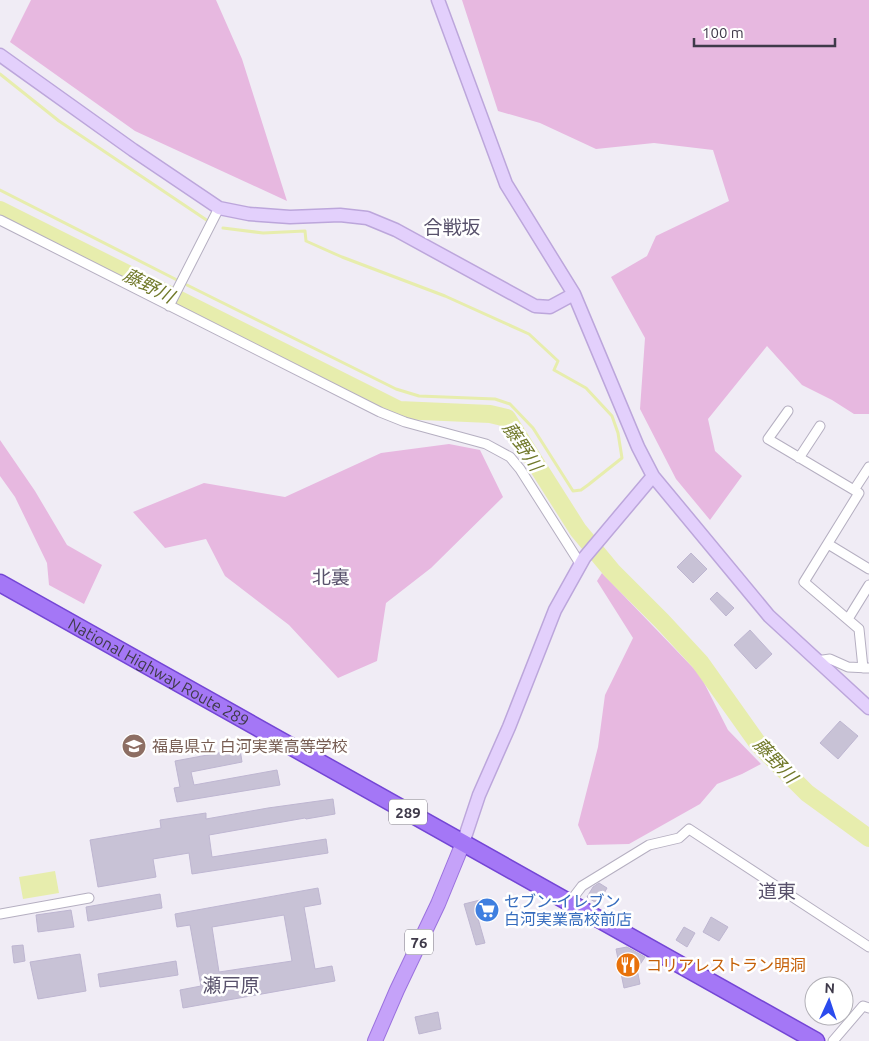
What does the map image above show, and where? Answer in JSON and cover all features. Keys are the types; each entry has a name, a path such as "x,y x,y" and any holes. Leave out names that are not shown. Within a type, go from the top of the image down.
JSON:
{"highway":[{"name":"National Highway Route 289","path":"0,583 816,1041"}],"main road":[{"name":"76","path":"375,1041 438,904 463,843"}],"street":[{"path":"438,0 506,184 574,294 638,446 653,476 769,616 869,708"},
{"path":"0,55 110,134 219,208 249,214 290,218 340,215 367,218 396,230 535,306 550,307 574,294"},
{"path":"169,306 219,208"},
{"path":"0,220 380,412 405,422 486,444 502,452 510,457 520,469 582,562"},
{"path":"788,411 768,439 859,493 804,582 859,629 867,668 848,667 830,659 816,661"},
{"path":"799,458 820,426"},
{"path":"854,490 869,467"},
{"path":"463,843 479,795 509,728 555,610 582,562 653,476"},
{"path":"828,544 869,569"},
{"path":"848,619 869,585"},
{"path":"569,903 582,886 649,846 680,838 689,829 869,947"},
{"path":"0,914 89,898"},
{"path":"833,1041 863,1006 869,1008"}],"shaded area":[{"path":"31,0 216,0 242,59 287,201 135,131 10,42"},
{"path":"462,0 869,0 869,414 854,414 832,400 802,385 767,346 708,419 715,451 742,476 710,520 676,479 640,409 645,338 611,277 647,256 656,236 729,201 713,150 654,143 596,149 540,123 498,111"},
{"path":"0,440 35,491 67,545 102,565 84,604 49,585 47,563 15,497 0,476"},
{"path":"449,444 480,450 503,497 431,568 386,603 377,661 338,678 289,625 225,576 206,539 165,548 133,512 204,483 285,497 381,453"},
{"path":"602,573 700,675 728,730 761,764 717,784 700,804 629,844 587,845 578,825 598,747 605,695 633,638 597,581"},
{"path":"55,871 59,893 23,899 19,877"}],"building":[{"path":"691,553 707,569 693,583 677,567"},
{"path":"717,592 734,608 726,616 710,599"},
{"path":"750,630 772,654 756,669 734,645"},
{"path":"840,721 858,736 838,759 820,743"},
{"path":"240,749 242,762 191,772 194,785 277,770 280,785 177,802 174,788 180,787 175,761"},
{"path":"333,799 335,814 209,835 212,857 326,839 328,853 192,874 189,853 153,859 156,877 98,887 90,840 161,828 160,820 206,813 206,819"},
{"path":"599,883 607,888 598,904 587,897 593,887"},
{"path":"318,888 321,904 304,907 315,969 332,966 335,981 183,1008 180,990 201,986 190,925 177,927 175,914","holes":["284,915 292,961 219,972 212,927"]},
{"path":"160,894 162,908 88,921 86,907"},
{"path":"488,898 491,911 477,915 485,943 476,945 464,904"},
{"path":"71,910 74,927 38,932 36,915"},
{"path":"711,917 728,927 719,941 703,932"},
{"path":"684,927 695,933 687,947 676,940"},
{"path":"23,945 25,961 14,963 12,946"},
{"path":"627,947 645,957 637,969 640,984 624,988 616,949"},
{"path":"80,954 86,991 38,999 30,962"},
{"path":"176,961 178,975 100,987 98,974"},
{"path":"438,1012 441,1029 419,1034 415,1017"}],"waterway":[{"path":"0,74 59,121 208,221"},
{"path":"0,190 179,281"},
{"name":"藤野川","path":"0,210 399,410 490,414 507,418 578,530 612,571 700,662 759,745 807,793 869,838"},
{"path":"187,285 396,389 419,396 495,399 510,404 533,428 573,491 581,490 622,458 618,433 612,416 586,388 554,370 558,361 529,334 445,296 342,257 306,241 305,231 263,233 223,228"}],"place":[{"name":"福島県立 白河実業高等学校","path":"134,746"},
{"name":"セブン-イレブン 白河実業高校前店","path":"487,910"},
{"name":"コリアレストラン明洞","path":"628,965"}],"district":[{"name":"合戦坂","path":"452,227"},
{"name":"北裏","path":"331,577"},
{"name":"道東","path":"777,891"},
{"name":"瀬戸原","path":"231,985"}]}
